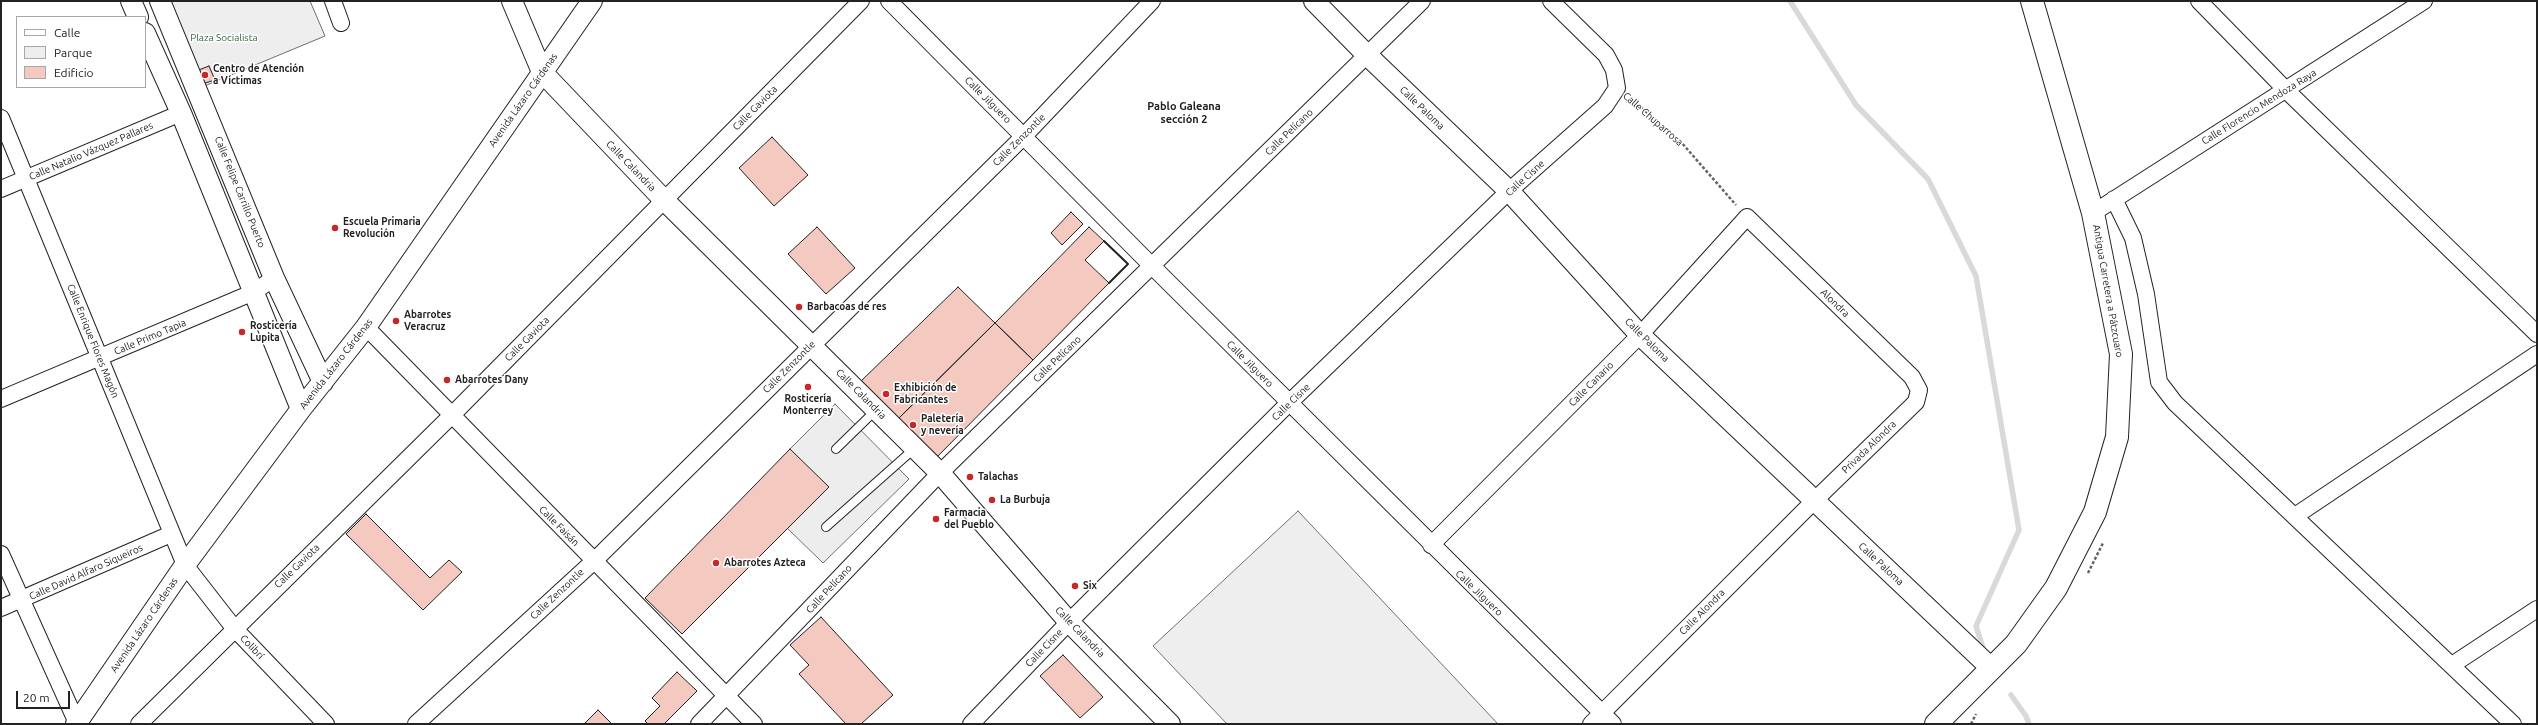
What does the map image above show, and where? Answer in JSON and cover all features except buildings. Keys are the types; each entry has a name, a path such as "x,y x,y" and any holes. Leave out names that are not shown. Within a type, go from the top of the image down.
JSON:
{"main road":[{"name":"Antigua Carretera a Pátzcuaro","path":"1936,724 2016,644 2056,588 2095,512 2117,437 2121,354 2094,213 2032,1"}],"street":[{"path":"131,1 138,16"},
{"name":"Calle Felipe Carrillo Puerto","path":"160,1 274,278 322,382"},
{"path":"333,1 341,23"},
{"path":"512,1 542,72"},
{"name":"Avenida Lázaro Cárdenas","path":"77,724 185,565 301,409 366,327 592,1"},
{"name":"Calle Gaviota","path":"139,724 234,628 451,416 861,1"},
{"name":"Calle Jilguero","path":"889,1 1431,545 1602,720"},
{"name":"Calle Zenzontle","path":"416,724 594,560 1024,136 1152,1"},
{"name":"Calle Paloma","path":"1314,1 1367,55 1510,191 1640,335 1992,669"},
{"name":"Calle Pelícano","path":"699,724 728,696 940,473 1422,1"},
{"name":"Calle Chuparrosa","path":"1551,1 1606,55 1614,70 1617,88"},
{"path":"2199,1 2286,90 2537,334"},
{"name":"Calle Florencio Mendoza Raya","path":"2094,213 2424,1"},
{"path":"146,35 180,113 301,409"},
{"name":"Calle Calandria","path":"542,72 664,200 940,473 1069,622 1170,724"},
{"name":"Calle Cisne","path":"971,724 1069,622 1289,403 1510,191 1605,106 1617,88"},
{"name":"Calle Natalio Vázquez Pallares","path":"1,189 180,113"},
{"name":"Calle Enrique Flores Magón","path":"1,118 185,565"},
{"path":"2114,199 2133,238 2146,294 2159,382 2175,403 2296,516 2513,724"},
{"name":"Calle Canario","path":"1431,545 1640,335 1747,218"},
{"name":"Alondra","path":"1747,218 1912,377 1919,390"},
{"name":"Calle Primo Tapia","path":"1,399 254,292 274,278"},
{"name":"Calle Faisán","path":"366,327 451,416 754,724"},
{"path":"2296,516 2537,354"},
{"name":"Privada Alondra","path":"1814,501 1916,402 1919,390"},
{"name":"Calle Alondra","path":"1602,720 1814,501"},
{"name":"Calle David Alfaro Siqueiros","path":"1,608 171,534"},
{"path":"1,554 20,601 77,724"},
{"name":"Colibrí","path":"185,565 234,628 326,724"},
{"path":"2452,665 2537,609"}],"lane":[{"path":"836,449 876,409"},
{"path":"826,526 915,448"}],"path":[{"name":"Calle Chuparrosa","path":"1617,88 1681,142 1747,218"},
{"path":"2084,580 2100,553 2104,539"},
{"path":"1971,724 1979,710"}],"green space":[{"name":"Plaza Socialista","path":"166,1 310,1 325,36 202,87"},
{"path":"1298,511 1498,724 1227,724 1153,646"}],"shaded area":[{"path":"835,404 909,479 823,563 787,528 790,449"}],"waterway":[{"path":"1790,1 1856,105 1928,179 1976,276 2019,530 1976,626 1984,651"},
{"path":"2011,695 2026,716 2029,724"}],"wall":[{"path":"1104,241 1128,264 1109,283"}],"place":[{"name":"Centro de Atención a Víctimas","path":"205,75"},
{"name":"Escuela Primaria Revolución","path":"335,228"},
{"name":"Barbacoas de res","path":"799,307"},
{"name":"Abarrotes Veracruz","path":"396,321"},
{"name":"Rosticería Lupita","path":"242,332"},
{"name":"Abarrotes Dany","path":"447,380"},
{"name":"Rosticería Monterrey","path":"808,387"},
{"name":"Exhibición de Fabricantes","path":"886,394"},
{"name":"Paletería y nevería","path":"913,425"},
{"name":"Talachas","path":"970,477"},
{"name":"La Burbuja","path":"992,500"},
{"name":"Farmacia del Pueblo","path":"936,519"},
{"name":"Abarrotes Azteca","path":"716,563"},
{"name":"Six","path":"1075,586"}],"district":[{"name":"Pablo Galeana sección 2","path":"1184,112"}]}
